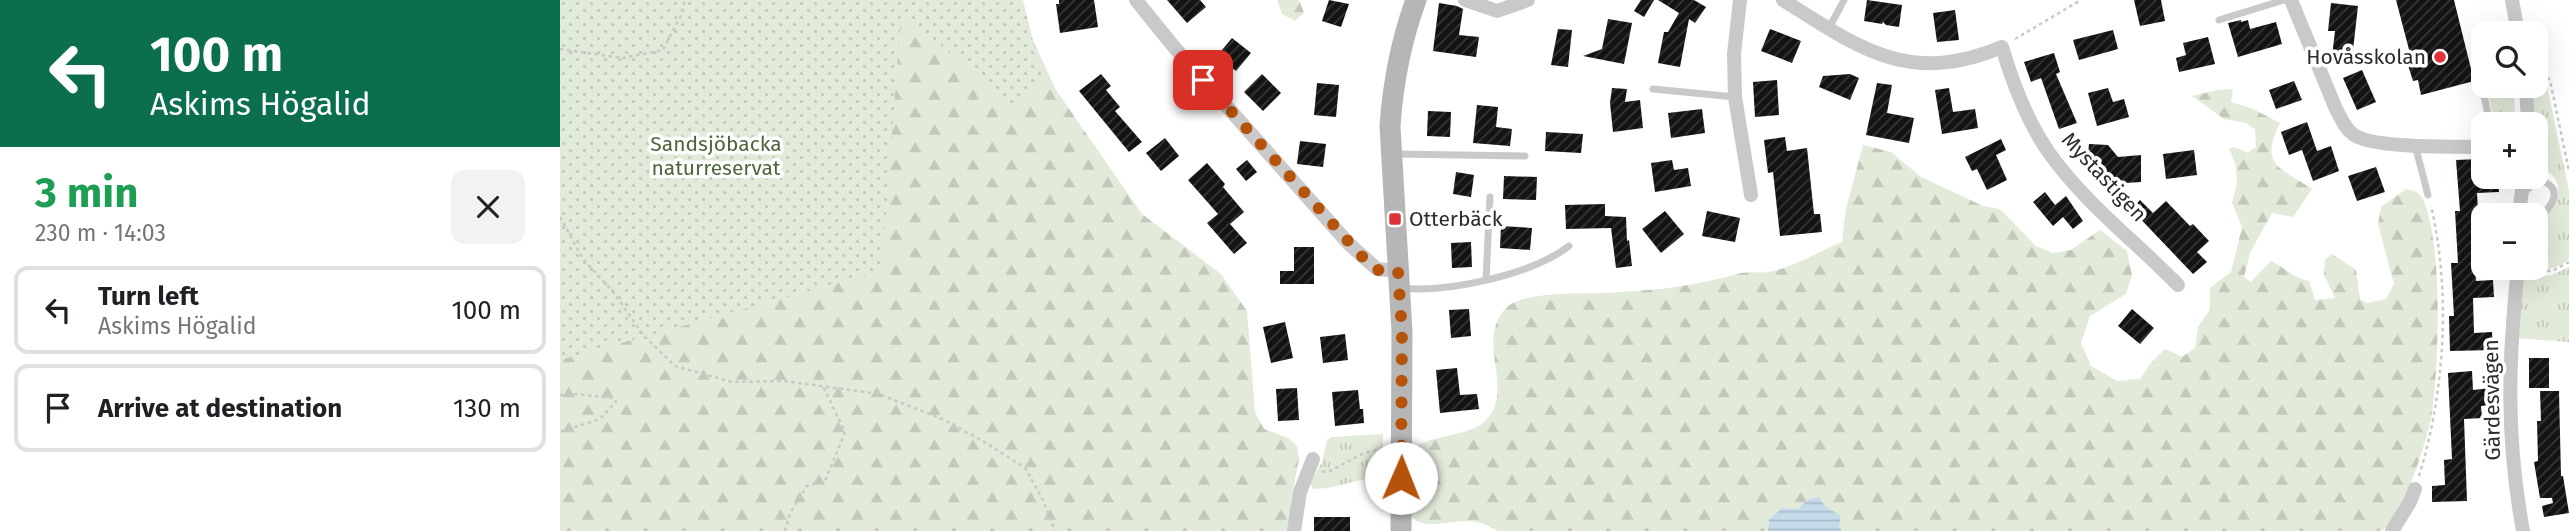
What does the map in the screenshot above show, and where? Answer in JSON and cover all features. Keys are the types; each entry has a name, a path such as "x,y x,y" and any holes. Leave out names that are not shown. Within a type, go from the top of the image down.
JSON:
{"street":[{"path":"1136,0 1195,72 1361,256 1377,270 1398,280"},
{"path":"1401,531 1402,332 1390,126 1405,29 1416,0"},
{"path":"1465,0 1497,11 1528,0"},
{"path":"1740,0 1734,54 1735,97 1751,195"},
{"path":"1783,0 1829,29 1879,55 1923,62 1952,61 1977,57 2002,47"},
{"path":"2291,0 2336,109 2348,131 2358,138 2370,141 2471,146"},
{"path":"2512,0 2516,21"},
{"name":"Mystastigen","path":"2002,47 2012,83 2051,155 2092,202 2178,285"},
{"name":"Gärdesvägen","path":"2516,280 2510,342 2509,407 2523,531"},
{"path":"1294,531 1295,510 1310,465"},
{"path":"2392,531 2415,489"}],"lane":[{"path":"1829,29 1844,0"},
{"path":"2219,20 2284,0"},
{"path":"1653,89 1735,97"},
{"path":"2414,144 2428,195"},
{"path":"1391,154 1525,156"},
{"path":"2548,183 2555,192 2548,208"},
{"path":"1486,279 1490,197"},
{"path":"1398,280 1425,289 1486,279 1524,270 1569,246"}],"path":[{"path":"560,49 623,58 663,50 681,15 685,0"},
{"path":"2002,47 2081,0"},
{"path":"2548,78 2569,170"},
{"path":"2415,489 2434,423 2441,361 2441,260 2428,195"},
{"path":"560,217 583,259 614,293 643,336 675,366 732,382 783,381 879,394 942,419 1025,468 1042,498 1055,531"},
{"path":"2548,270 2569,262"},
{"path":"785,531 790,513 807,486 825,481 845,432 823,386"},
{"path":"560,395 613,398 617,402 600,419 560,432"},
{"path":"1310,465 1330,471 1364,453 1381,450 1389,445"}],"green space":[{"path":"560,0 1014,0 1056,90 1142,214 1221,274 1247,311 1255,412 1264,429 1288,438 1297,446 1299,459 1289,531 560,531"},
{"name":"Sandsjöbacka naturreservat","path":"560,0 1023,0 1042,78 1012,104 901,13 882,271 560,360"},
{"path":"1277,0 1299,0 1304,13 1295,21 1282,14"},
{"path":"2233,89 2231,102 2253,109 2280,123 2272,149 2276,165 2312,189 2293,217 2272,213 2250,253 2244,277 2251,282 2271,261 2309,281 2315,300 2335,298 2324,275 2325,260 2332,254 2356,270 2360,299 2367,303 2386,299 2394,284 2378,224 2381,207 2406,189 2416,192 2423,199 2434,244 2438,304 2432,413 2407,494 2395,517 2382,531 1842,531 1839,527 1841,516 1825,506 1807,500 1798,509 1782,508 1769,519 1768,531 1498,531 1470,521 1427,524 1409,514 1408,470 1414,449 1422,443 1480,425 1488,418 1495,405 1497,378 1494,335 1497,321 1506,308 1538,296 1691,285 1741,273 1769,272 1808,258 1842,242 1846,209 1863,145 1891,152 1921,177 1983,206 2000,209 2036,246 2053,253 2071,250 2100,230 2127,251 2132,275 2126,294 2090,316 2081,343 2091,366 2117,381 2140,379 2165,349 2182,357 2195,348 2198,327 2210,309 2210,288 2231,272 2242,227 2232,203 2237,183 2236,165 2229,149 2234,147 2248,153 2256,147 2255,129 2246,123 2224,119 2192,96"},
{"path":"2548,91 2569,191 2569,259 2548,269 2548,211 2556,198 2558,184 2548,172 2548,112 2535,112 2533,98 2548,98"},
{"path":"2489,98 2514,98 2515,112 2492,112"},
{"path":"2569,267 2569,342 2517,338 2523,280 2548,280 2548,276"},
{"path":"1383,434 1382,475 1313,489 1310,483 1322,462 1327,440 1331,437"}],"water":[{"path":"1819,497 1825,506 1841,516 1839,527 1842,531 1768,531 1769,519 1782,508 1798,509 1807,500"}],"building":[{"path":"1059,0 1094,0 1098,27 1060,33 1056,4 1059,4"},
{"path":"1167,0 1200,0 1206,7 1187,23"},
{"path":"1329,0 1349,4 1341,27 1322,21"},
{"path":"1641,0 1654,0 1644,17 1634,11"},
{"path":"1658,0 1694,0 1706,7 1695,23 1689,19 1680,67 1658,63 1664,32 1668,32 1679,13"},
{"path":"1867,0 1902,5 1899,27 1883,22 1864,21"},
{"path":"2134,0 2161,0 2165,21 2140,26"},
{"path":"2396,0 2454,0 2471,69 2471,82 2421,95 2418,80 2413,81 2407,62 2412,61"},
{"path":"1439,3 1463,9 1459,35 1479,37 1476,57 1433,51"},
{"path":"2331,3 2358,6 2353,50 2357,58 2332,56 2335,31 2328,31"},
{"path":"1955,10 1959,40 1937,42 1933,13"},
{"path":"1608,19 1632,23 1624,64 1583,56 1602,49"},
{"path":"2248,20 2250,29 2276,22 2282,44 2238,57 2228,23"},
{"path":"1558,29 1572,30 1568,67 1551,65"},
{"path":"1770,29 1801,41 1792,63 1761,51"},
{"path":"2113,30 2118,49 2079,60 2073,40"},
{"path":"2208,37 2215,64 2179,72 2176,58 2186,55 2183,43"},
{"path":"1232,38 1251,53 1236,71 1217,56"},
{"path":"2054,53 2060,72 2056,74 2077,123 2059,129 2041,78 2031,82 2024,62"},
{"path":"2362,70 2376,102 2357,110 2343,78"},
{"path":"1101,74 1111,86 1106,90 1120,107 1115,111 1142,142 1129,152 1079,91"},
{"path":"1262,74 1281,93 1263,111 1244,92"},
{"path":"1850,74 1859,78 1850,100 1819,87 1823,76"},
{"path":"1777,80 1779,115 1755,117 1753,82"},
{"path":"2294,81 2302,100 2276,109 2269,90"},
{"path":"1317,83 1339,85 1336,117 1314,115"},
{"path":"1877,83 1892,85 1887,113 1914,118 1909,143 1866,135"},
{"path":"1612,88 1627,89 1625,102 1640,100 1643,128 1613,132 1610,103"},
{"path":"1949,88 1953,112 1975,109 1978,128 1942,134 1935,90"},
{"path":"2108,88 2113,102 2124,99 2129,117 2097,126 2088,93"},
{"path":"1477,105 1498,107 1496,127 1512,129 1510,146 1473,143"},
{"path":"1702,109 1705,133 1671,138 1668,113"},
{"path":"1428,111 1451,112 1450,137 1427,136"},
{"path":"2307,122 2317,151 2331,146 2339,171 2313,181 2302,150 2289,155 2281,132"},
{"path":"1546,132 1583,134 1581,153 1545,151"},
{"path":"1785,137 1787,151 1807,148 1814,214 1820,214 1822,232 1780,236 1773,172 1768,173 1764,140"},
{"path":"1165,138 1179,156 1161,171 1146,153"},
{"path":"2001,139 2006,150 1996,155 2007,180 1987,190 1977,169 1972,171 1965,157"},
{"path":"1300,141 1326,144 1323,167 1297,164"},
{"path":"2089,144 2108,145 2118,157 2141,155 2141,182 2110,184 2087,163"},
{"path":"2194,150 2197,175 2166,179 2163,154"},
{"path":"2471,159 2471,189 2499,189 2499,192 2477,193 2478,203 2471,203 2471,280 2493,280 2494,297 2473,298 2474,333 2492,332 2493,350 2450,351 2449,316 2454,316 2451,263 2458,263 2455,211 2460,211 2456,160"},
{"path":"1247,160 1257,172 1246,181 1236,169"},
{"path":"1672,160 1674,170 1688,168 1691,186 1655,192 1651,163"},
{"path":"1207,163 1244,212 1230,224 1247,243 1234,254 1207,223 1218,214 1188,180"},
{"path":"2376,167 2385,192 2357,201 2348,176"},
{"path":"1456,172 1474,175 1471,197 1453,194"},
{"path":"1504,176 1537,177 1536,200 1503,199"},
{"path":"2045,192 2055,205 2066,196 2083,221 2073,229 2063,217 2053,226 2033,202"},
{"path":"2140,200 2153,213 2166,201 2190,226 2193,224 2209,241 2197,252 2207,262 2193,274 2131,209"},
{"path":"1605,204 1605,216 1626,217 1632,266 1616,268 1611,228 1566,229 1565,205"},
{"path":"1665,211 1684,234 1661,253 1642,229"},
{"path":"1707,211 1740,218 1735,242 1702,236"},
{"path":"1501,226 1532,228 1530,250 1500,248"},
{"path":"1471,242 1472,267 1452,268 1451,243"},
{"path":"1294,247 1314,247 1314,284 1280,284 1280,271 1294,271"},
{"path":"1469,309 1471,336 1451,338 1449,310"},
{"path":"2132,309 2154,328 2140,344 2118,326"},
{"path":"1285,322 1293,358 1271,363 1263,327"},
{"path":"1345,334 1348,360 1323,363 1320,337"},
{"path":"2529,358 2549,358 2549,388 2529,388"},
{"path":"1457,368 1460,395 1477,394 1479,409 1440,413 1436,370"},
{"path":"2472,371 2473,390 2491,388 2492,405 2481,406 2482,418 2464,419 2467,501 2432,502 2432,486 2445,485 2444,460 2452,459 2448,373"},
{"path":"1297,388 1299,420 1278,421 1276,389"},
{"path":"1358,390 1364,423 1335,426 1332,392"},
{"path":"2540,391 2559,391 2561,476 2569,513 2544,517 2542,506 2553,503 2552,498 2540,498 2534,462 2538,461 2537,421 2541,421"},
{"path":"1314,517 1350,517 1350,531 1314,531"}],"place":[{"name":"Hovåsskolan","path":"2440,57"},
{"name":"Otterbäck","path":"1395,219"}],"route":[{"path":"1203,80 1367,262 1377,270 1398,271 1402,332 1401,478"}]}
